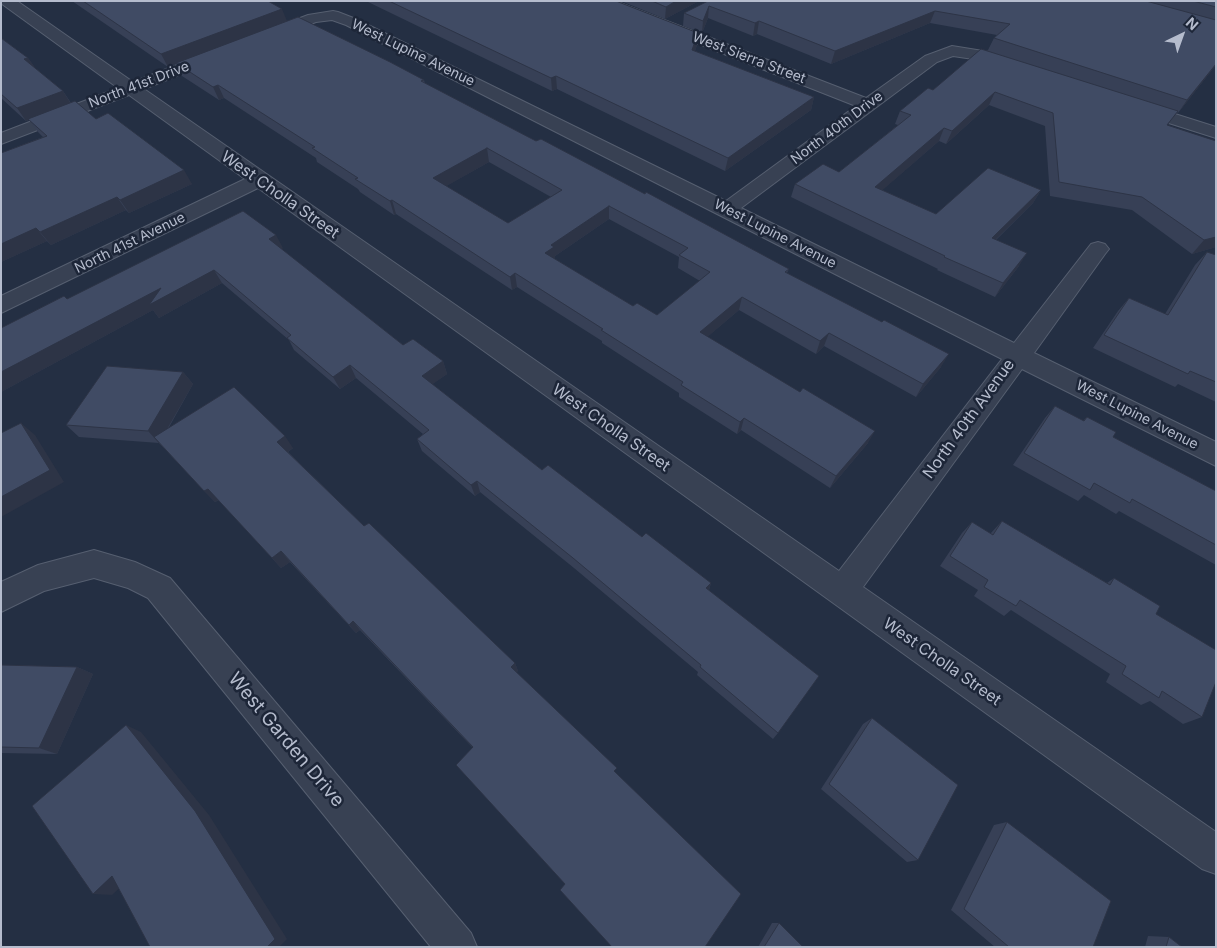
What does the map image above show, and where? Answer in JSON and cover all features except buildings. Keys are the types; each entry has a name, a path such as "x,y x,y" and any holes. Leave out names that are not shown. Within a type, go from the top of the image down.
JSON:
{"street":[{"name":"West Cholla Street","path":"7,1 1216,855"},
{"name":"West Sierra Street","path":"602,1 868,105"},
{"name":"West Lupine Avenue","path":"259,39 313,18 334,15 351,22 1216,455"},
{"path":"666,26 683,18"},
{"name":"North 41st Drive","path":"1,139 232,49"},
{"name":"North 40th Drive","path":"726,210 931,59 952,50 983,56 1027,70"},
{"path":"1119,101 1215,131"},
{"name":"North 41st Avenue","path":"1,305 259,180"},
{"name":"North 40th Avenue","path":"842,591 1098,248"},
{"name":"West Garden Drive","path":"1,598 38,579 94,564 135,576 159,588 457,947"}]}
